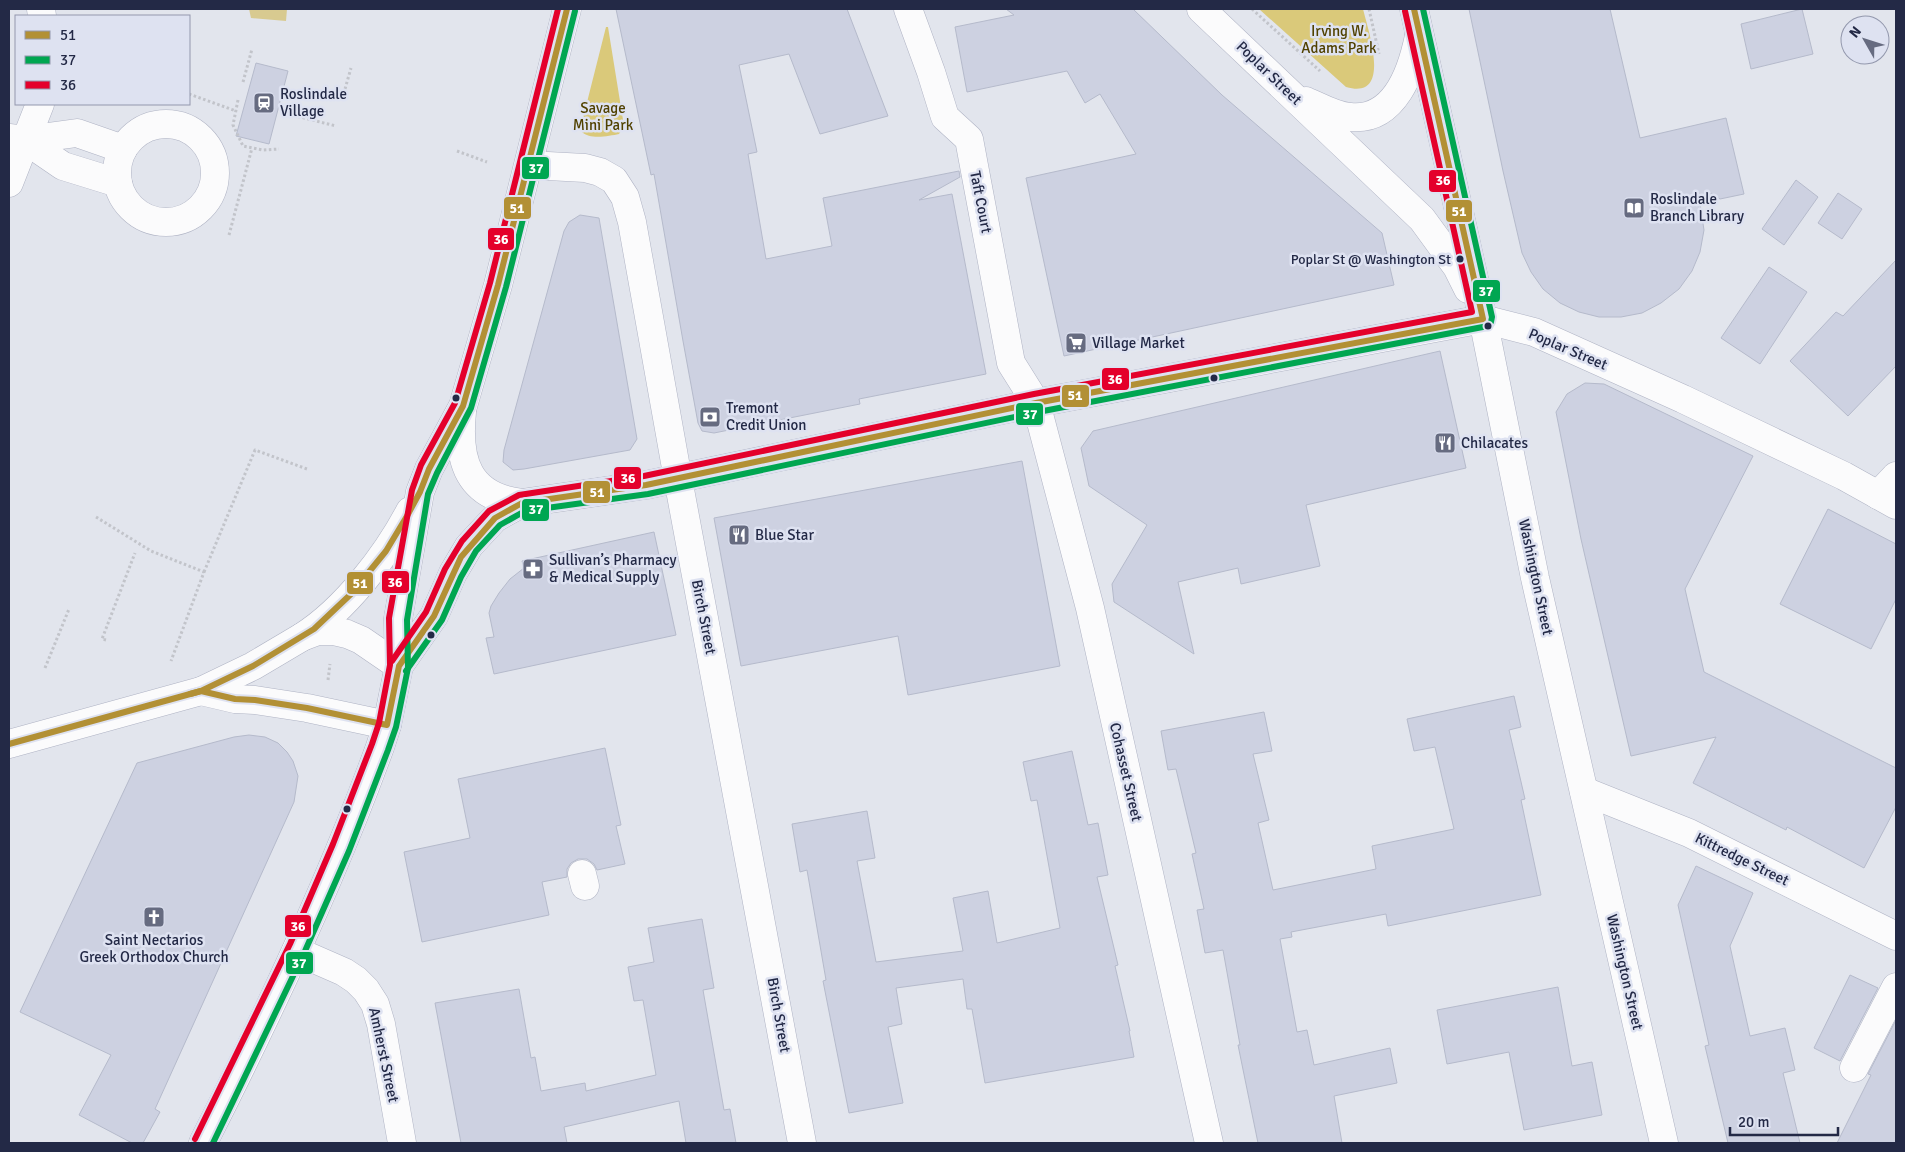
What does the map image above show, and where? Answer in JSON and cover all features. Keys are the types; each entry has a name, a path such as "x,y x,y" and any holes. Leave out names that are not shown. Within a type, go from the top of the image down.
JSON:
{"main road":[{"path":"302,637 314,629 351,594 386,551 420,492 429,470 463,406 498,285 567,9"},
{"name":"Taft Court","path":"908,9 945,117 969,140 1011,363 1036,403"},
{"name":"Poplar Street","path":"1201,9 1422,219 1457,267 1483,319 1534,332 1683,399 1844,476 1890,492"},
{"path":"1293,96 1329,111 1350,117 1364,117 1387,106 1398,93 1414,57 1417,20"},
{"name":"Washington Street","path":"1417,20 1483,319 1535,578 1664,1143"},
{"path":"9,183 17,139 39,105"},
{"path":"162,123 179,125 194,132 205,143 213,157 215,173 212,189 205,203 193,214 180,220 166,222 150,220 137,213 127,203 118,182 116,171 123,148 133,136 147,127 162,123"},
{"path":"17,139 77,133 123,148"},
{"path":"17,139 63,166 118,182"},
{"name":"Birch Street","path":"529,165 584,168 600,172 614,180 625,197 634,232 802,1143"},
{"path":"463,406 461,444 465,462 473,478 492,496 522,503 646,485 1036,403 1483,319"},
{"name":"Cohasset Street","path":"1036,403 1090,608 1209,1143"},
{"path":"203,1143 296,951 372,770 387,725 398,666 398,619 420,492"},
{"path":"398,666 434,616 453,573 469,546 496,518 522,503"},
{"path":"9,744 201,691 253,666 311,632 325,630 347,634 368,644 398,666"},
{"path":"201,691 235,699 307,708 387,725"},
{"name":"Kittredge Street","path":"1584,791 1688,833 1896,936"},
{"name":"Amherst Street","path":"296,951 350,976 366,990 375,1004 381,1024 402,1143"},
{"path":"1854,1068 1896,987"}],"path":[{"path":"1252,9 1324,74"},
{"path":"1369,9 1380,60"},
{"path":"243,82 252,49"},
{"path":"345,89 351,68"},
{"path":"190,94 236,111"},
{"path":"238,100 233,125 243,146 263,150 279,149"},
{"path":"288,114 336,126"},
{"path":"229,235 252,148"},
{"path":"457,151 487,162"},
{"path":"171,661 204,572 255,450 307,469"},
{"path":"96,517 151,551 204,572"},
{"path":"106,640 102,639 135,553"},
{"path":"45,668 69,609"}],"green space":[{"name":"Irving W. Adams Park","path":"1259,9 1363,9 1374,61 1373,74 1369,84 1360,89 1346,87"},
{"name":"Savage Mini Park","path":"606,27 608,27 624,126 619,134 595,137 582,132 581,126"}],"shaded area":[{"path":"249,9 287,9 286,21 251,18"}],"building":[{"path":"616,9 847,9 888,116 820,134 789,54 739,65 757,152 748,154 766,259 832,246 823,198 959,171 960,177 919,200 952,194 986,374 859,399 860,404 714,433 702,431 698,423 654,174 651,175"},
{"path":"1006,9 1133,9 1222,95 1382,233 1394,285 1064,356 1026,178 1136,154 1100,94 1085,103 1067,71 967,92 955,27 1014,15"},
{"path":"1469,9 1610,9 1640,138 1726,118 1744,194 1720,199 1711,193 1709,202 1700,204 1704,230 1700,252 1692,271 1679,289 1661,303 1642,313 1621,317 1599,317 1579,312 1560,303 1543,289 1531,272 1522,253"},
{"path":"1802,9 1813,54 1751,69 1741,24"},
{"path":"256,63 288,71 269,144 236,136"},
{"path":"1796,180 1818,197 1784,245 1762,229"},
{"path":"1838,193 1862,209 1842,239 1818,223"},
{"path":"580,215 599,218 637,439 630,450 513,470 503,462 504,450 564,231 569,222"},
{"path":"1896,260 1896,366 1848,416 1790,361 1836,312 1843,316"},
{"path":"1769,267 1807,292 1760,364 1721,338"},
{"path":"1440,351 1466,468 1306,505 1320,566 1241,584 1238,568 1178,582 1194,654 1114,602 1112,584 1147,525 1089,486 1081,448 1093,431"},
{"path":"1585,383 1604,384 1753,456 1685,589 1704,672 1896,768 1896,807 1864,868 1787,827 1786,830 1693,783 1716,737 1631,756 1581,539 1556,412 1567,394"},
{"path":"1022,461 1060,666 908,695 898,636 741,666 714,518"},
{"path":"1828,509 1896,544 1896,599 1871,649 1780,604"},
{"path":"654,532 676,635 494,674 486,638 494,637 489,613 499,593 510,579 524,568 522,561"},
{"path":"1514,696 1521,727 1509,730 1525,799 1521,800 1541,895 1388,926 1386,914 1291,932 1292,937 1280,939 1297,1032 1307,1030 1314,1065 1390,1048 1397,1083 1334,1096 1342,1143 1258,1143 1238,1045 1240,1045 1223,950 1205,953 1197,910 1204,909 1192,854 1196,853 1176,769 1168,770 1161,731 1264,712 1272,751 1253,754 1269,820 1258,823 1273,890 1376,869 1372,846 1454,829 1435,747 1414,751 1407,719"},
{"name":"Saint Nectarios Greek Orthodox Church","path":"249,735 265,737 278,743 287,752 293,761 298,776 294,802 155,1109 160,1112 143,1143 132,1143 79,1115 111,1055 20,1012 137,763 234,737"},
{"path":"605,748 621,825 616,826 625,864 597,870 594,864 587,859 578,859 571,863 567,869 567,877 542,882 549,915 422,942 404,852 470,838 458,779"},
{"path":"1072,751 1088,825 1098,823 1108,875 1097,877 1118,965 1115,966 1134,1057 985,1083 972,1009 967,1009 963,979 896,988 902,1024 888,1027 903,1103 849,1113 823,981 826,980 807,870 800,872 792,824 867,811 875,858 857,861 876,962 963,951 953,898 988,891 997,943 1060,928 1037,800 1031,801 1023,762"},
{"path":"1696,866 1753,893 1730,946 1750,1036 1785,1028 1795,1070 1783,1073 1800,1143 1728,1143 1705,1046 1709,1045 1678,905"},
{"path":"702,919 714,988 703,990 724,1110 730,1109 736,1143 686,1143 679,1101 564,1127 567,1143 461,1143 435,1003 519,989 531,1058 535,1057 541,1091 585,1083 586,1091 656,1075 643,1000 634,1001 628,967 654,962 648,928"},
{"path":"1850,975 1878,988 1840,1061 1814,1048"},
{"path":"1558,987 1572,1066 1592,1062 1602,1115 1524,1130 1509,1052 1447,1064 1437,1010"},
{"path":"1896,1020 1896,1143 1837,1143 1871,1075 1868,1074"}],"transit line":[{"name":"36","path":"195,1139 290,944 333,844 379,723 390,665 389,618 412,490 421,465 455,403 490,283 558,9"},
{"name":"51","path":"190,694 201,691 253,666 314,629 351,594 386,551 407,516 420,492 429,469 463,406 498,285 567,9"},
{"name":"51","path":"9,744 201,691 235,699 307,708 387,725 399,666 434,616 461,557 495,518 522,503 646,485 1036,403 1483,319 1414,9"},
{"name":"37","path":"406,671 442,620 461,577 476,551 500,525 525,511 648,494 1038,412 1488,326 1492,317 1423,9"},
{"name":"37","path":"213,1143 305,951 349,851 396,727 408,668 407,620 428,494 471,408 506,287 575,11"},
{"name":"36","path":"392,661 426,612 445,569 462,541 489,511 519,495 644,476 1034,394 1472,312 1405,11"}],"place":[{"name":"Roslindale Village","path":"264,103"},
{"name":"Roslindale Branch Library","path":"1634,208"},
{"name":"Poplar St @ Washington St","path":"1460,259"},
{"name":"Village Market","path":"1076,343"},
{"name":"Tremont Credit Union","path":"710,417"},
{"name":"Chilacates","path":"1445,443"},
{"name":"Blue Star","path":"739,535"},
{"name":"Sullivan’s Pharmacy & Medical Supply","path":"533,569"},
{"name":"Saint Nectarios Greek Orthodox Church","path":"154,917"}]}
